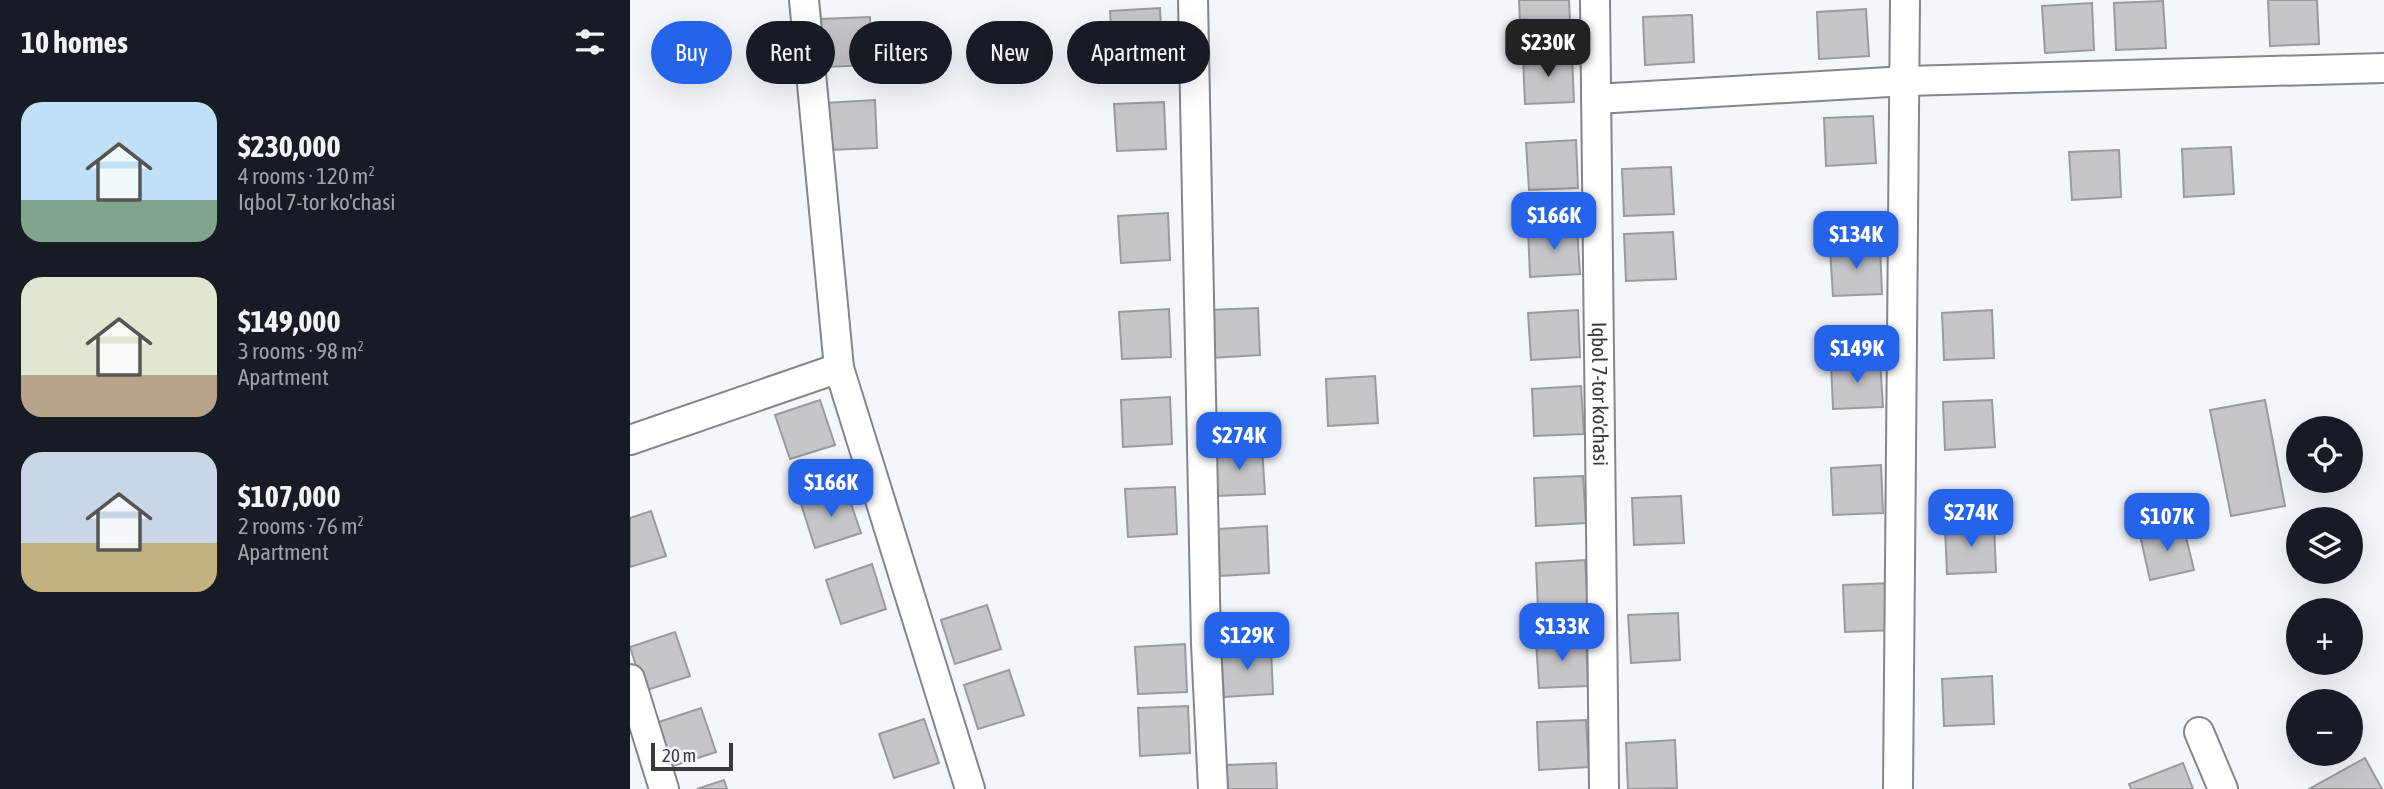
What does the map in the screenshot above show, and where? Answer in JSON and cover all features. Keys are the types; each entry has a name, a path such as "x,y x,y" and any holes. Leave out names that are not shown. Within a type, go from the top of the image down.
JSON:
{"street":[{"path":"804,0 839,368 970,789"},
{"path":"1193,0 1206,644 1213,789"},
{"name":"Iqbol 7-tor ko'chasi","path":"1595,0 1604,789"},
{"path":"1898,789 1905,0"},
{"path":"1596,99 1906,81 2384,68"},
{"path":"630,440 839,368"},
{"path":"630,679 664,789"},
{"path":"2199,732 2223,789"}],"building":[{"path":"1519,0 1569,0 1570,20 1520,23"},
{"path":"2268,0 2317,0 2319,44 2270,46"},
{"path":"2163,1 2166,48 2116,50 2114,3"},
{"path":"2092,3 2094,50 2045,53 2042,6"},
{"path":"1160,8 1161,21 1111,21 1110,11"},
{"path":"1866,9 1869,56 1819,59 1817,12"},
{"path":"1692,15 1694,62 1645,65 1643,17"},
{"path":"870,17 870,21 849,21 849,66 835,67 835,21 820,19"},
{"path":"1572,55 1574,102 1525,104 1523,57"},
{"path":"875,100 877,148 828,150 825,103"},
{"path":"1164,102 1166,149 1117,151 1114,104"},
{"path":"1873,116 1876,163 1826,166 1824,118"},
{"path":"1576,140 1578,188 1529,190 1526,143"},
{"path":"2231,147 2234,194 2184,197 2182,149"},
{"path":"2119,150 2121,197 2072,200 2069,152"},
{"path":"1671,167 1674,214 1624,216 1622,169"},
{"path":"1168,213 1170,260 1121,263 1118,216"},
{"path":"1577,227 1580,274 1530,277 1528,229"},
{"path":"1673,232 1676,279 1626,281 1624,234"},
{"path":"1880,246 1882,294 1833,296 1830,249"},
{"path":"1258,308 1260,355 1211,358 1208,310"},
{"path":"1169,309 1171,357 1122,359 1119,312"},
{"path":"1578,310 1580,357 1531,360 1528,313"},
{"path":"1992,310 1994,358 1944,360 1942,313"},
{"path":"1880,360 1883,407 1833,409 1831,362"},
{"path":"1375,376 1378,423 1328,426 1326,379"},
{"path":"1581,386 1584,434 1534,436 1532,389"},
{"path":"1170,397 1172,444 1123,447 1121,400"},
{"path":"820,400 835,445 790,459 775,415"},
{"path":"1992,400 1995,447 1945,450 1943,402"},
{"path":"2265,400 2285,506 2231,516 2210,410"},
{"path":"1262,447 1265,494 1215,496 1213,449"},
{"path":"1881,465 1883,513 1833,515 1831,468"},
{"path":"1583,476 1586,523 1536,526 1534,478"},
{"path":"1175,487 1177,534 1128,537 1125,489"},
{"path":"846,489 861,533 815,548 801,504"},
{"path":"1681,496 1684,543 1634,545 1632,498"},
{"path":"651,511 666,556 630,567 630,518"},
{"path":"1994,524 1996,572 1947,574 1945,527"},
{"path":"2183,525 2194,570 2150,580 2140,535"},
{"path":"1267,526 1269,573 1220,576 1218,529"},
{"path":"1585,560 1588,608 1538,610 1536,563"},
{"path":"872,564 886,609 841,624 826,580"},
{"path":"1892,583 1894,630 1845,632 1843,585"},
{"path":"987,605 1001,649 955,664 941,620"},
{"path":"1678,613 1680,660 1631,663 1628,615"},
{"path":"675,632 690,676 644,691 630,647"},
{"path":"1586,638 1588,686 1539,688 1536,641"},
{"path":"1185,644 1187,692 1138,694 1135,647"},
{"path":"1271,647 1273,694 1224,697 1221,649"},
{"path":"1009,670 1024,715 978,729 964,685"},
{"path":"1992,676 1994,724 1944,726 1942,679"},
{"path":"1188,706 1190,753 1140,756 1138,708"},
{"path":"701,708 716,752 670,767 656,723"},
{"path":"924,719 939,763 894,778 879,734"},
{"path":"1586,720 1589,767 1539,770 1537,722"},
{"path":"1675,740 1677,788 1628,789 1626,743"},
{"path":"2365,758 2382,789 2309,789 2351,766 2363,766"},
{"path":"1276,763 1277,789 1228,789 1226,765"},
{"path":"2183,763 2193,789 2131,789 2129,784"},
{"path":"724,780 727,789 697,789"}]}
